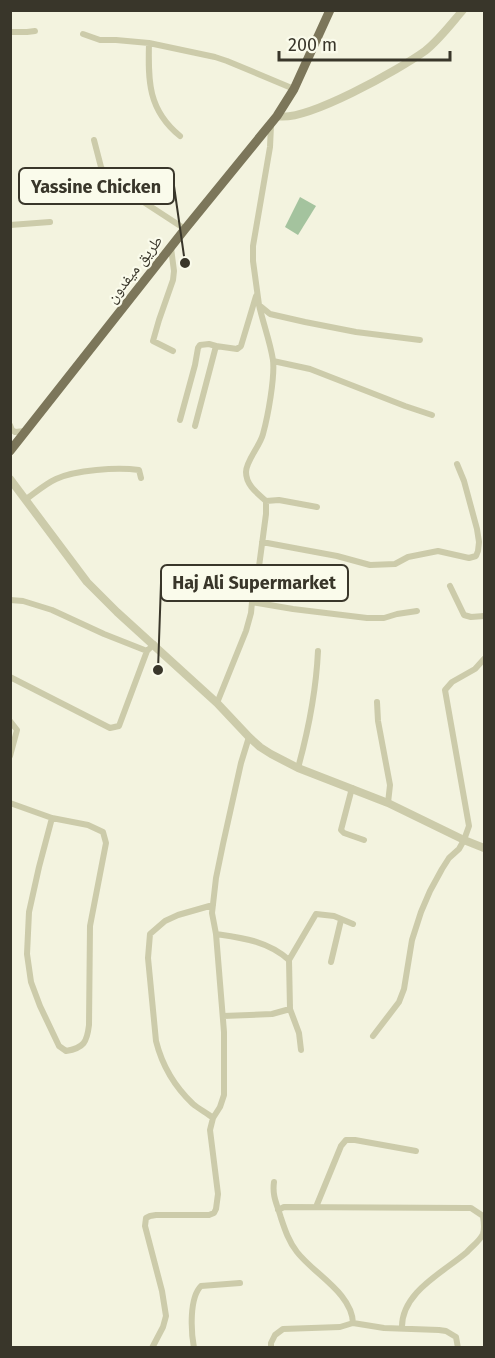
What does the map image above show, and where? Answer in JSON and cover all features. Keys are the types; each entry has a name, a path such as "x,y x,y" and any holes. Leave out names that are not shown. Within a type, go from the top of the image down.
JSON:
{"main road":[{"name":"طريق ميفدون","path":"10,451 277,116 294,88 330,10"}],"street":[{"path":"277,116 287,117 324,105 410,61 426,50 463,10"},
{"path":"10,32 35,31"},
{"path":"83,34 100,40 116,39 149,43 227,60 294,88"},
{"path":"149,43 151,87 155,105 170,128 180,135"},
{"path":"217,703 251,613 266,514 266,501 247,481 246,469 263,437 269,407 273,361 259,305 253,261 253,246 270,147 271,124"},
{"path":"94,140 101,167 108,178 185,229"},
{"path":"10,225 50,222"},
{"path":"171,247 173,280 153,341 174,351"},
{"path":"180,420 198,348 200,345 209,344 237,349 241,346 257,292"},
{"path":"259,305 270,314 305,322 356,332 420,340"},
{"path":"195,426 216,346"},
{"path":"273,361 310,369 432,415"},
{"path":"10,425 15,432 25,431"},
{"path":"262,542 337,556 370,565 395,564 408,557 438,551 469,558 476,556 479,542 477,529 457,464"},
{"path":"25,500 63,476 125,468 139,470 141,478"},
{"path":"10,479 87,582 217,703 249,737 271,754 298,768 388,803 484,848"},
{"path":"10,486 25,500"},
{"path":"266,501 279,500 317,507"},
{"path":"450,586 464,615 484,616"},
{"path":"10,600 23,601 52,610 147,651"},
{"path":"252,602 367,618 384,618 417,611"},
{"path":"10,677 110,728 119,726 147,651 154,644"},
{"path":"298,768 310,721 318,651"},
{"path":"373,1036 399,1002 404,989 412,940 421,912 445,863 459,849 469,826 445,690 452,682 475,669 484,659"},
{"path":"377,702 378,721 390,785 388,803"},
{"path":"10,721 17,730 10,756"},
{"path":"152,1347 166,1316 145,1226 146,1218 156,1215 209,1215 216,1209 218,1194 210,1130 224,1095 224,1041 216,934 212,913 223,844 249,737"},
{"path":"352,788 342,830 344,833 364,840"},
{"path":"10,803 52,818 96,828 103,832 106,843 90,926 87,1038 83,1045 75,1050 66,1051 58,1046 40,1006 31,982 27,954 29,912 52,818"},
{"path":"213,905 165,921 150,934 148,958 159,1053 176,1085 194,1104 213,1118"},
{"path":"301,1050 299,1033 290,1009 289,960 316,914 334,916 353,924"},
{"path":"331,962 340,920"},
{"path":"216,934 259,942 280,952 289,960"},
{"path":"223,1016 273,1014 290,1009"},
{"path":"316,1207 341,1146 346,1140 417,1151"},
{"path":"274,1182 273,1195 293,1247 347,1302 353,1323"},
{"path":"278,1210 284,1207 471,1208 483,1216 484,1228 479,1240 430,1279 419,1291 405,1310 402,1328"},
{"path":"194,1347 192,1312 197,1290 201,1286 240,1283"},
{"path":"271,1347 275,1335 283,1329 340,1327 353,1323 384,1328 447,1331 456,1337 458,1347"}],"green space":[{"path":"300,197 316,206 298,235 285,227"}],"place":[{"name":"Yassine Chicken","path":"185,263"},
{"name":"Haj Ali Supermarket","path":"158,670"}]}
